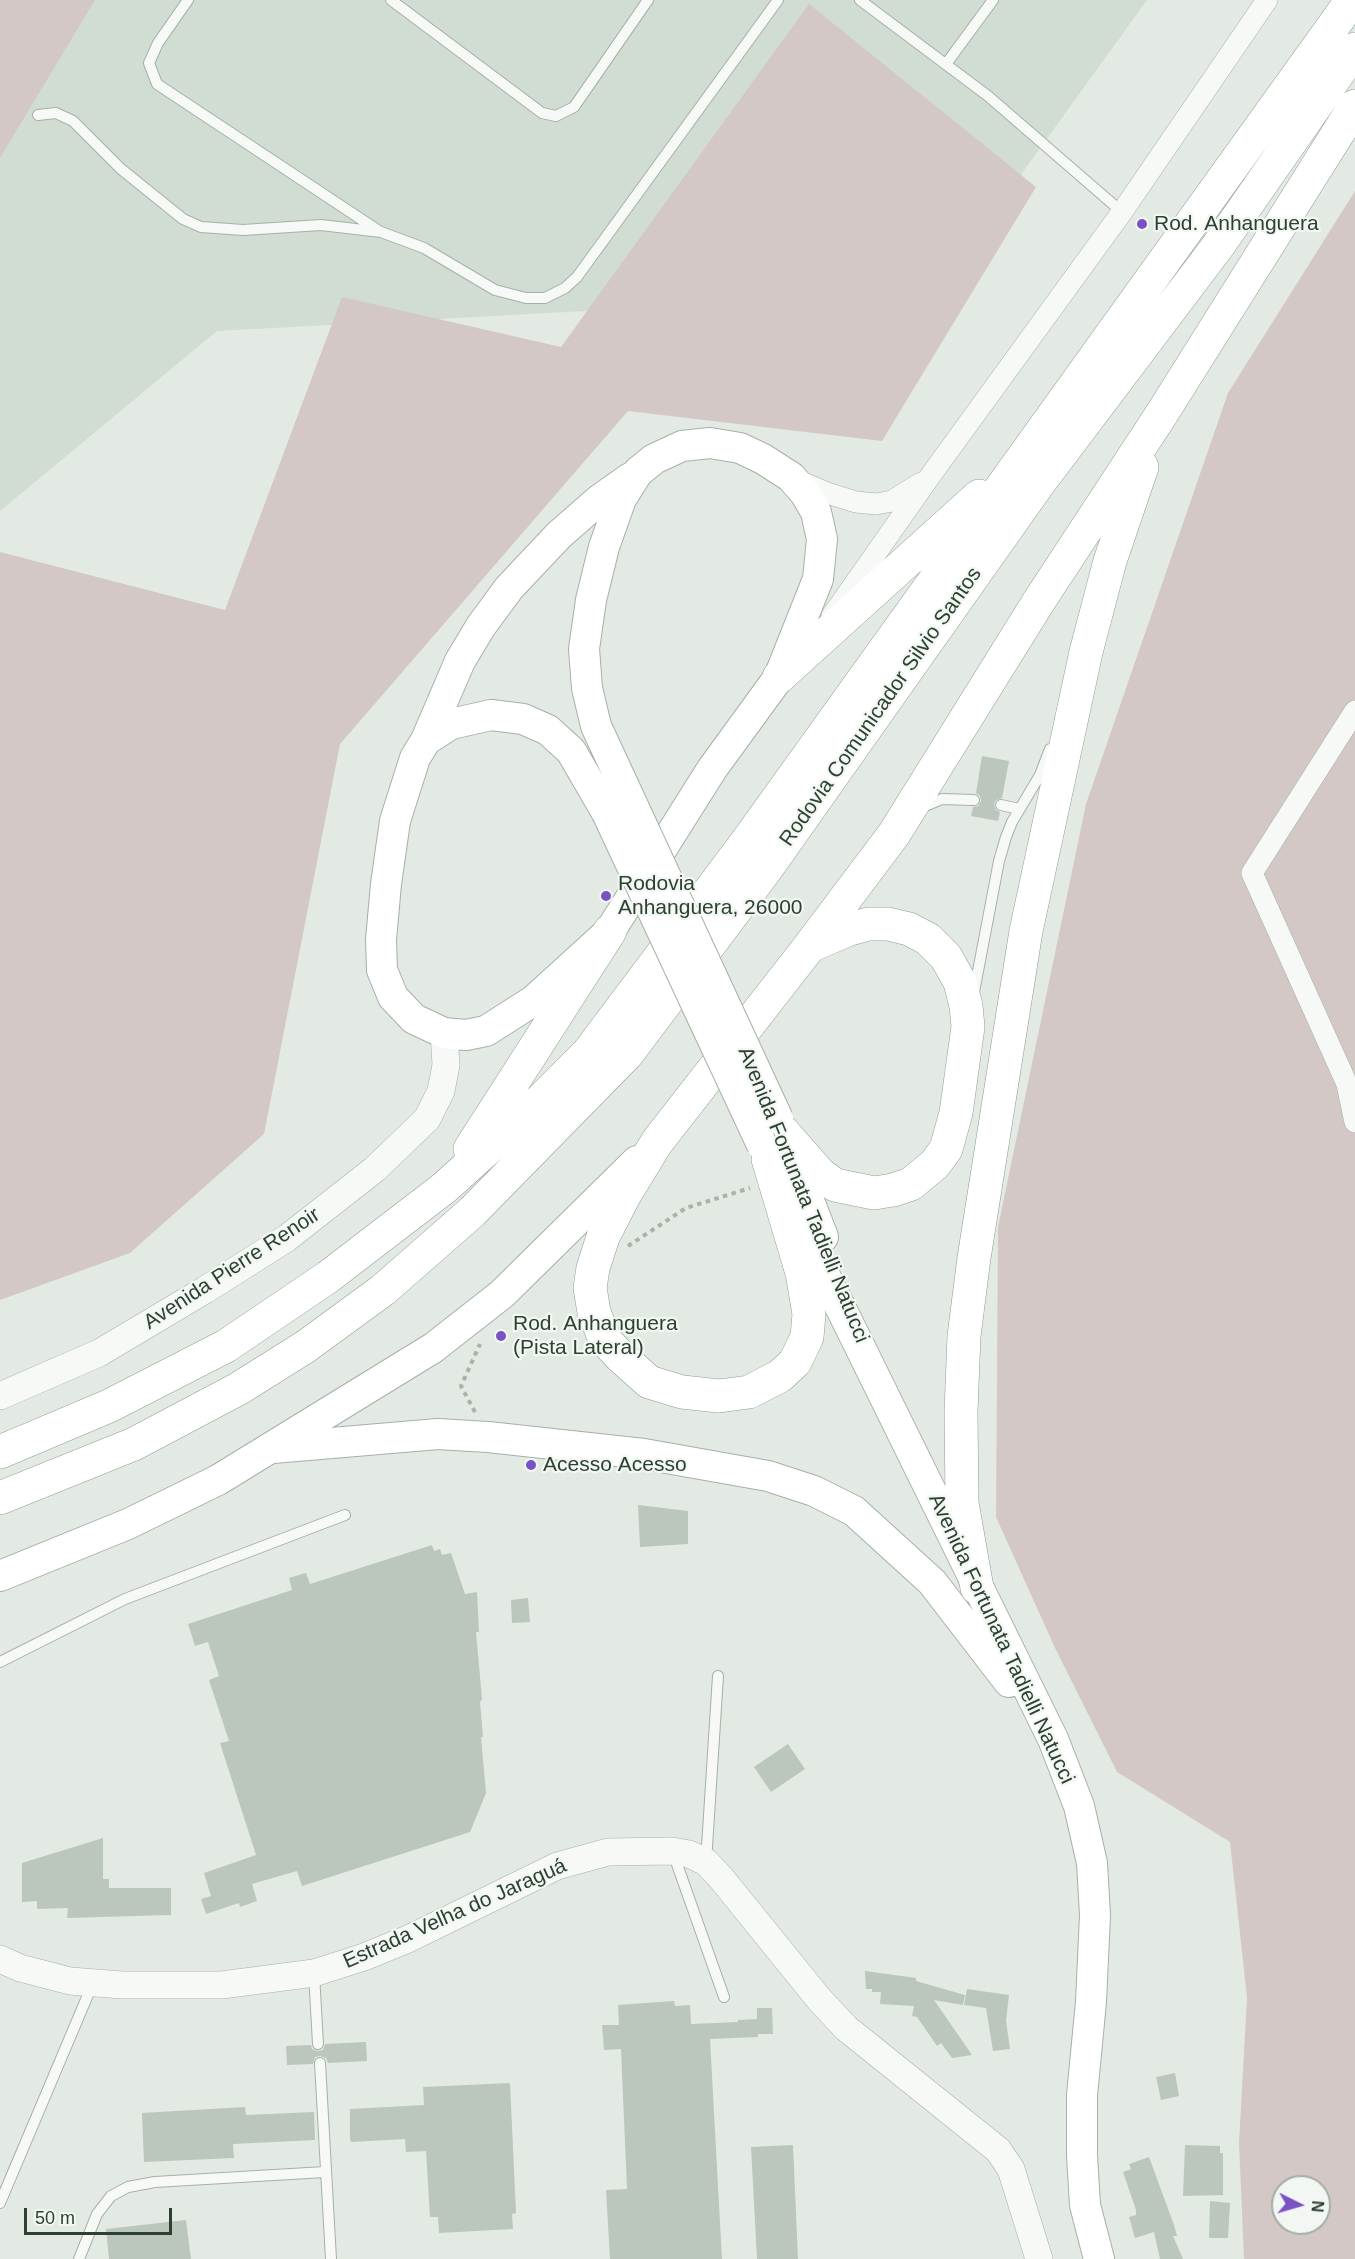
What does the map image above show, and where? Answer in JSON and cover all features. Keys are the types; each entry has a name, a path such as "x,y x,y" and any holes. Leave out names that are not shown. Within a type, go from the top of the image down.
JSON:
{"highway":[{"name":"Rodovia Comunicador Silvio Santos","path":"0,1452 110,1406 226,1346 328,1277 444,1188 536,1106 588,1053 748,840 1352,0"},
{"name":"Rodovia Comunicador Silvio Santos","path":"0,1498 134,1444 238,1389 305,1347 383,1290 471,1212 627,1054 767,868 1040,483 1218,246 1355,49"},
{"path":"773,1147 809,1314 807,1337 795,1362 780,1376 748,1392 719,1396 682,1392 649,1382 621,1358 605,1340 594,1312 590,1288 593,1268 603,1237 657,1142 894,834 1039,601 1161,415 1355,106"},
{"path":"977,1588 962,1503 961,1411 964,1336 974,1258 1026,931 1086,652 1123,519 1161,415"},
{"path":"779,677 1029,450"},
{"path":"773,1147 835,1185 874,1193 893,1190 911,1184 935,1164 946,1149 956,1113 968,1028 960,982 946,957 928,939 909,929 888,924 868,924 847,930 809,947"},
{"path":"444,1188 610,931"}],"main road":[{"path":"710,443 740,448 763,459 791,477 805,493 816,512 822,539 818,579 779,677 712,770 610,931 533,1001 508,1019 486,1032 466,1035 444,1033 414,1019 393,997 382,970 381,940 395,821 415,758 426,740 460,661 509,588 559,535 599,500 638,472 654,459 682,446 710,443"},
{"path":"621,811 587,688 584,648 591,600 604,547 621,499 638,472"},
{"path":"426,740 451,724 491,715 523,719 548,730 571,751 621,811"},
{"name":"Avenida Fortunata Tadielli Natucci","path":"621,811 880,1386 1053,1739 1079,1806 1092,1863 1095,1915 1091,2002 1082,2095 1082,2155 1085,2205 1099,2259"},
{"path":"0,1576 128,1524 218,1480 433,1348 502,1294 657,1142"},
{"path":"273,1448 438,1434 488,1437 644,1454 768,1476 814,1491 854,1511 932,1582 1053,1739"}],"street":[{"path":"810,650 928,479 1122,212 1267,0"},
{"path":"791,477 827,494 856,502 876,504 892,501 928,479"},
{"path":"1355,711 1252,873 1347,1084 1355,1122"},
{"name":"Avenida Pierre Renoir","path":"0,1396 99,1353 205,1290 287,1238 375,1169 427,1119 441,1090 446,1065 444,1033"},
{"name":"Estrada Velha do Jaraguá","path":"0,1959 20,1968 70,1981 122,1985 222,1985 314,1973 364,1957 408,1939 557,1866 608,1851 672,1851 689,1854 706,1862"},
{"path":"706,1862 819,1999 846,2028 998,2150 1011,2169 1039,2259"}],"lane":[{"path":"188,0 158,43 149,63 157,84 381,232 424,248 495,290 526,298 545,298 565,288 577,277 778,0"},
{"path":"391,0 542,113 556,116 574,107 648,0"},
{"path":"860,0 988,96 1122,212"},
{"path":"946,64 993,0"},
{"path":"38,115 56,113 73,121 121,169 183,219 201,226 243,231 321,225 381,232"},
{"path":"968,1028 999,861 1006,837 1019,808 1040,775 1086,652"},
{"path":"894,834 921,808 932,802 955,798 974,800"},
{"path":"1001,805 1019,808"},
{"path":"0,1662 125,1599 345,1515"},
{"path":"706,1862 718,1676"},
{"path":"672,1851 724,1997"},
{"path":"314,1973 318,2044"},
{"path":"0,2203 93,1983"},
{"path":"320,2063 331,2259"},
{"path":"79,2259 97,2214 111,2196 128,2187 155,2182 325,2172"}],"path":[{"path":"593,1268 686,1208 773,1147"},
{"path":"484,1335 461,1386 488,1437"}],"shaded area":[{"path":"0,0 95,0 0,158"},
{"path":"76,0 1147,0 986,223 641,308 217,331 0,511 0,112"},
{"path":"809,4 1036,187 882,441 628,411 340,744 264,1134 130,1253 0,1300 0,552 225,610 342,297 561,347"},
{"path":"1355,191 1355,2259 1244,2259 1239,2143 1247,1997 1230,1842 1117,1772 1055,1648 996,1517 998,1227 1086,804 1228,393"}],"building":[{"path":"982,756 1009,761 1002,798 996,800 994,804 996,810 1000,812 998,821 971,816 973,807 978,806 981,801 980,796 976,793"},
{"path":"638,1505 688,1511 688,1544 640,1547"},
{"path":"432,1545 434,1551 440,1549 442,1555 451,1553 465,1594 477,1592 479,1632 476,1632 482,1699 480,1702 483,1737 481,1737 486,1793 470,1832 302,1886 297,1871 252,1884 257,1901 240,1907 239,1903 206,1914 201,1899 211,1896 204,1873 256,1855 220,1743 229,1741 209,1680 219,1676 208,1642 195,1646 188,1624 292,1590 289,1578 306,1573 310,1584"},
{"path":"528,1598 530,1622 512,1623 511,1600"},
{"path":"788,1744 805,1769 771,1792 754,1767"},
{"path":"103,1838 103,1879 109,1879 109,1888 171,1888 171,1915 67,1918 68,1908 37,1909 37,1901 22,1902 22,1863"},
{"path":"865,1971 916,1978 916,1981 965,1995 963,2005 934,2000 972,2055 952,2058 941,2043 937,2046 917,2017 912,2016 914,2006 880,2004 881,1992 866,1989"},
{"path":"967,1989 1009,1995 1006,2021 1010,2049 993,2051 986,2008 964,2005"},
{"path":"674,2001 675,2006 690,2005 691,2024 757,2019 757,2008 772,2008 773,2034 758,2034 758,2037 710,2039 722,2259 610,2259 606,2190 627,2189 621,2049 604,2050 602,2025 619,2025 618,2005"},
{"path":"366,2042 367,2061 328,2063 326,2058 320,2056 315,2057 313,2064 287,2065 286,2046 311,2045 312,2049 318,2051 323,2050 325,2044"},
{"path":"1175,2073 1179,2096 1161,2100 1156,2077"},
{"path":"510,2083 516,2213 512,2214 513,2229 439,2233 438,2217 430,2217 426,2151 406,2152 405,2139 351,2142 350,2109 424,2105 423,2087"},
{"path":"245,2107 246,2115 314,2112 315,2140 233,2144 234,2158 144,2162 142,2113"},
{"path":"793,2145 798,2259 757,2259 751,2147"},
{"path":"1185,2145 1220,2146 1220,2153 1223,2153 1223,2195 1183,2196"},
{"path":"1149,2157 1174,2225 1177,2236 1173,2236 1183,2259 1160,2259 1154,2232 1135,2238 1129,2217 1136,2215 1136,2210 1123,2172 1131,2169 1129,2164"},
{"path":"1210,2201 1230,2203 1228,2238 1209,2238"},
{"path":"186,2220 191,2259 109,2259 106,2229"}],"place":[{"name":"Rod. Anhanguera","path":"1142,224"},
{"name":"Rodovia Anhanguera, 26000","path":"606,896"},
{"name":"Rod. Anhanguera (Pista Lateral)","path":"501,1336"},
{"name":"Acesso Acesso","path":"531,1465"}]}
